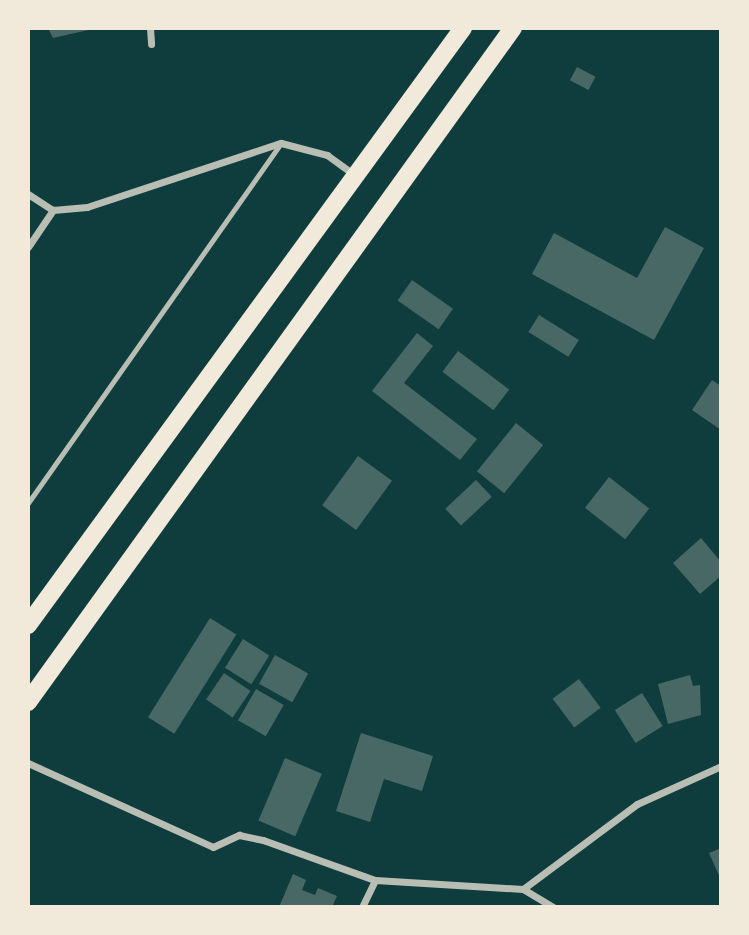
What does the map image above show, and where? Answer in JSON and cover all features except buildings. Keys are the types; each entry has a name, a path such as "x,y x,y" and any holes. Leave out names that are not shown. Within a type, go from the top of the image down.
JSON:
{"main road":[{"path":"28,625 463,28"},
{"path":"28,702 513,28"}],"street":[{"path":"150,28 151,44"},
{"path":"28,194 53,210 87,207 281,144 327,155 357,177"},
{"path":"28,247 53,210"},
{"path":"28,763 213,847 239,835 263,840 375,880 523,889 553,907"},
{"path":"523,889 637,804 721,766"},
{"path":"362,907 375,880"}],"lane":[{"path":"28,503 281,144"}]}
